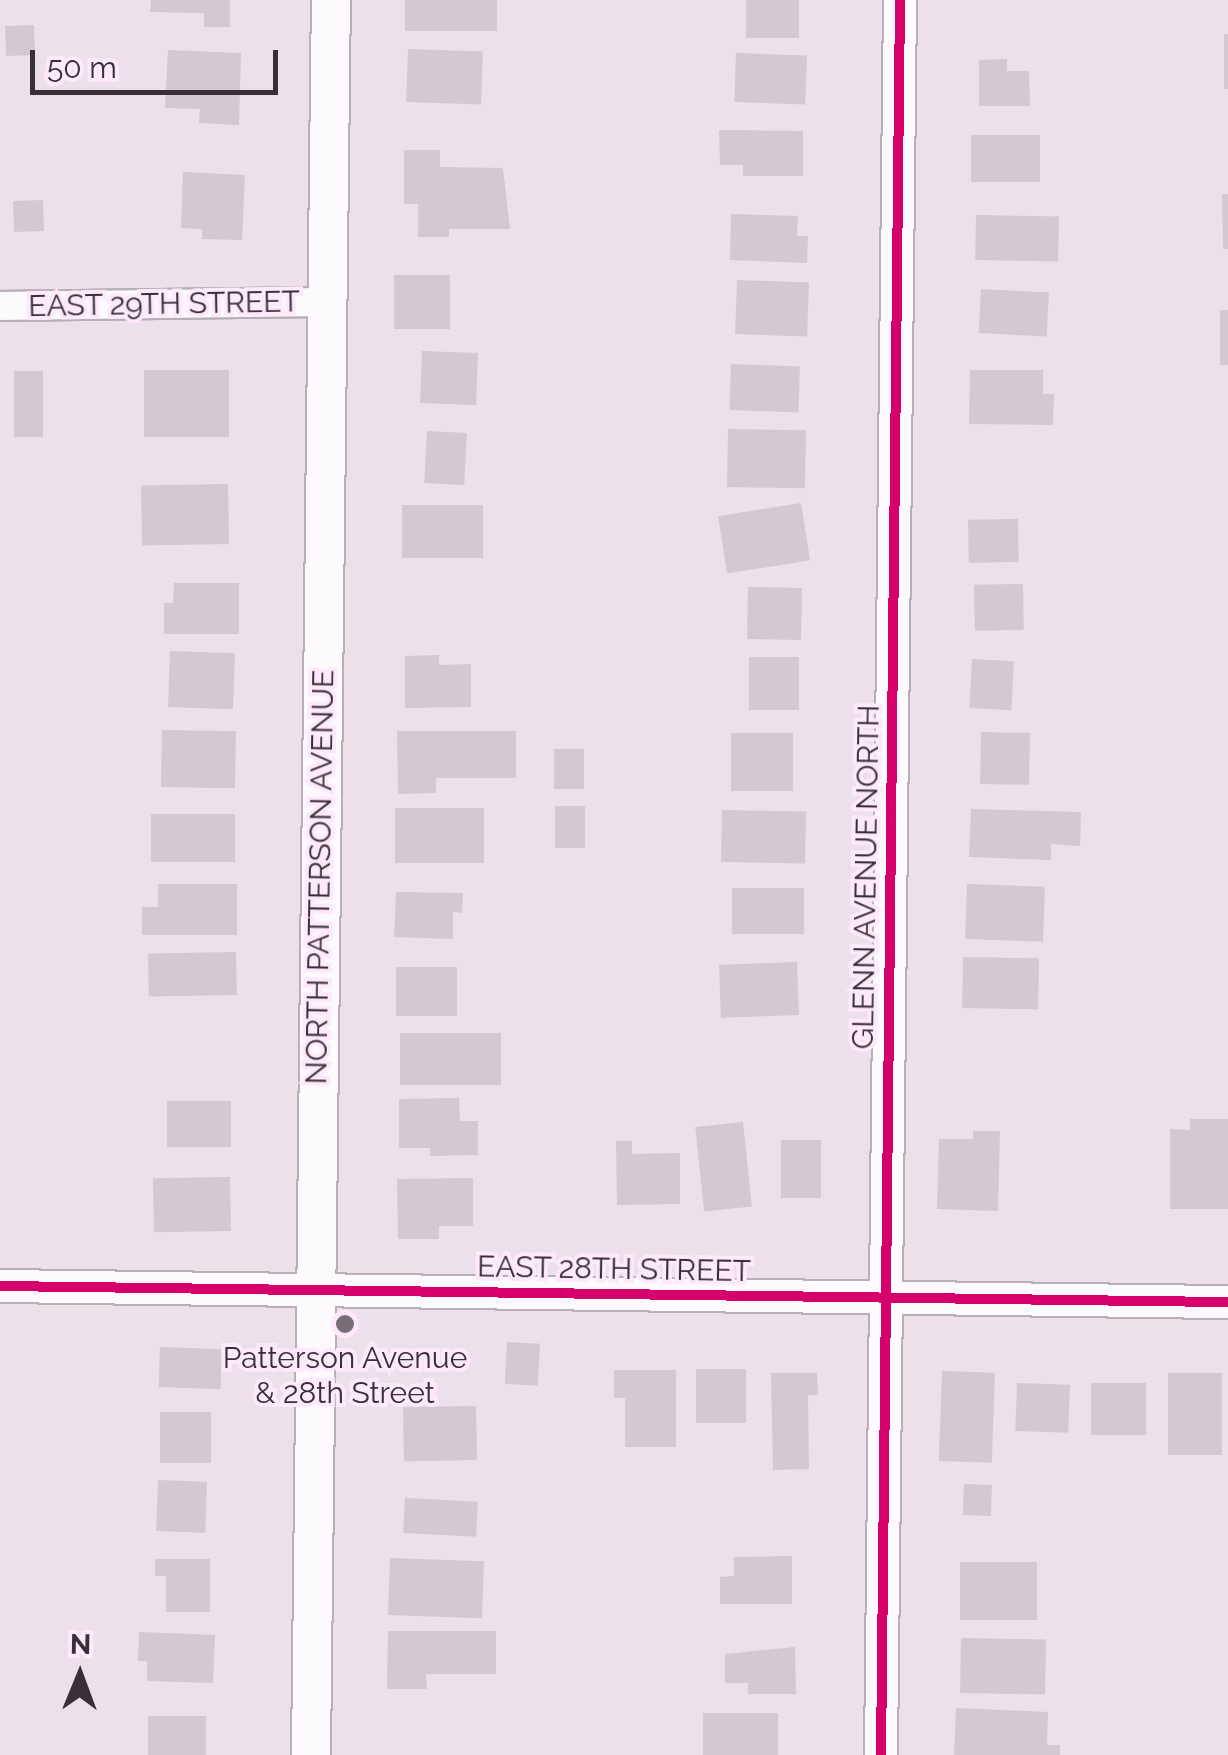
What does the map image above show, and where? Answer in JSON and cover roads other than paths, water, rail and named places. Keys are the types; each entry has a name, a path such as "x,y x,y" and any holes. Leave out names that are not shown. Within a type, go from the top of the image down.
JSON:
{"main road":[{"name":"NORTH PATTERSON AVENUE","path":"311,1755 331,0"}],"street":[{"name":"GLENN AVENUE NORTH","path":"881,1755 900,0"},
{"name":"EAST 29TH STREET","path":"0,306 327,302"},
{"name":"EAST 28TH STREET","path":"0,1286 1228,1302"}],"place":[{"name":"Patterson Avenue & 28th Street","path":"345,1324"}]}
